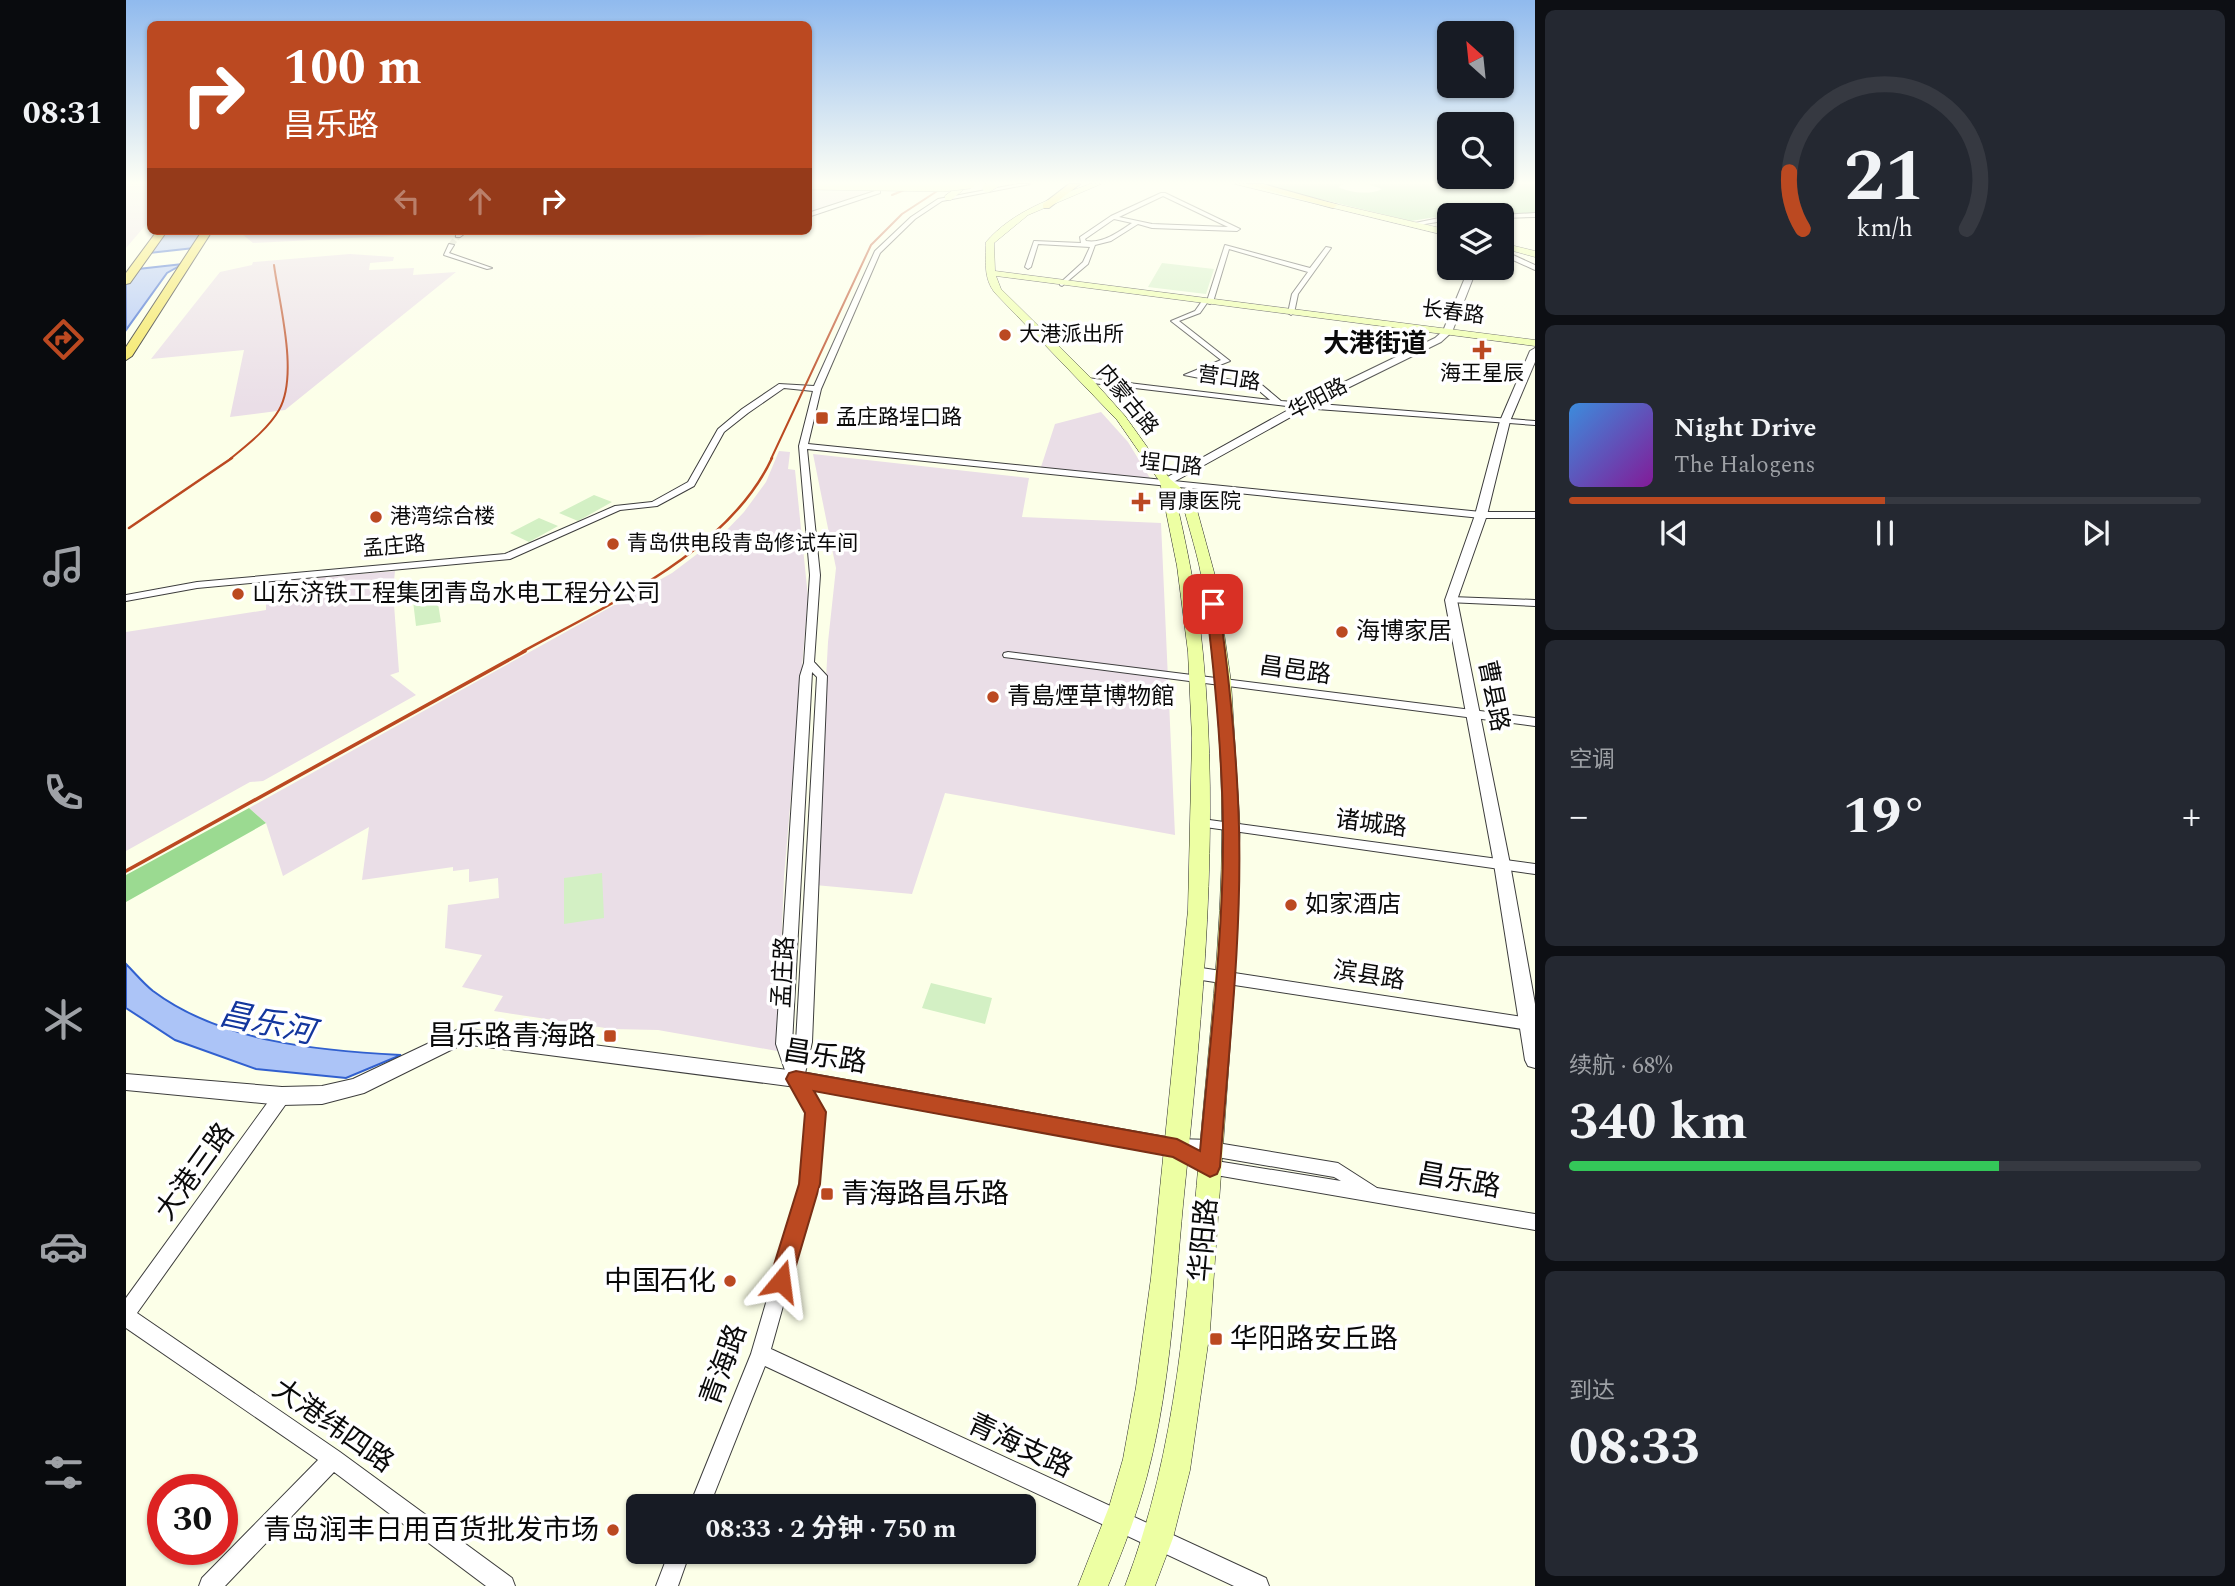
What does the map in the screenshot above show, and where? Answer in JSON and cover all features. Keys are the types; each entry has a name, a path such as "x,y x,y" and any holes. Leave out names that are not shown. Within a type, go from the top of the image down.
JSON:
{"highway":[{"path":"126,281 143,258"},
{"path":"126,356 191,258"},
{"path":"149,320 181,290 202,258"}],"main road":[{"path":"990,258 990,269"},
{"name":"长春路","path":"990,269 1018,278 1062,284 1535,343"},
{"name":"内蒙古路","path":"990,269 992,283 1007,302 1087,380 1121,418 1166,482"},
{"name":"华阳路","path":"1093,1586 1119,1523 1139,1445 1161,1298 1195,973 1202,823 1196,679 1189,582 1166,482"},
{"name":"华阳路","path":"1140,1586 1158,1538 1176,1470 1197,1330 1225,976 1231,828 1223,682 1210,583 1188,499 1166,482"}],"street":[{"path":"457,258 489,268"},
{"name":"孟庄路","path":"796,1079 804,1042 822,676 809,663 814,575 803,446 817,389 874,258"},
{"path":"1028,267 1031,258"},
{"path":"1062,284 1088,258"},
{"path":"1223,258 1207,302 1198,312 1174,321 1226,361 1188,375 1259,387 1280,403"},
{"path":"1268,258 1312,271"},
{"path":"1291,313 1295,294 1321,258"},
{"path":"1514,258 1535,268"},
{"path":"1447,332 1468,280"},
{"name":"华阳路","path":"1166,482 1303,406 1438,340 1447,332"},
{"path":"1535,351 1504,421 1481,515 1451,600 1535,603"},
{"name":"营口路","path":"1087,380 1303,406 1535,423"},
{"name":"孟庄路","path":"126,598 197,585 507,557 618,508 654,504 691,484 721,430 745,411 782,386 817,389"},
{"name":"埕口路","path":"803,446 1481,515 1535,515"},
{"name":"曹县路","path":"1451,600 1532,1024 1535,1060"},
{"name":"昌邑路","path":"1008,655 1474,717 1535,722"},
{"name":"诸城路","path":"1202,823 1535,869"},
{"name":"滨县路","path":"1195,973 1532,1024"},
{"name":"昌乐路","path":"282,1096 322,1095 350,1090 461,1036 796,1079 1177,1148 1374,1195 1535,1222"},
{"name":"青海路","path":"704,1494 760,1354 809,1184 816,1112 796,1079"},
{"path":"126,1082 282,1096"},
{"name":"大港三路","path":"126,1315 282,1096"},
{"name":"大港纬四路","path":"126,1315 333,1459 504,1586"},
{"name":"青海支路","path":"760,1354 1258,1586"},
{"path":"210,1586 333,1459"},
{"path":"667,1586 675,1564"}],"shaded area":[{"path":"301,258 394,258 393,261 370,263 369,270 414,268 413,275 456,272 285,410 230,417 244,350 151,359 220,272 252,265 253,262"},
{"path":"1101,412 1128,442 1150,478 1041,467 1055,424"},
{"path":"779,451 790,452 788,469 795,470 808,597 784,877 777,1051 658,1030 612,1029 494,1011 503,996 462,987 482,955 445,948 448,905 499,898 498,878 469,882 469,869 453,871 453,867 362,880 369,827 283,876 266,823 249,808 672,573 721,536 744,512 766,482"},
{"path":"813,454 1029,478 1022,517 1161,523 1175,835 945,793 912,894 815,885 828,642 836,568"},
{"path":"395,571 393,591 399,672 390,675 416,695 263,781 250,782 126,851 126,632 266,610 266,582"}],"green space":[{"path":"1162,263 1214,269 1206,294 1148,287"},
{"path":"594,495 612,502 578,521 559,513"},
{"path":"539,518 558,526 529,542 510,533"},
{"path":"437,597 441,622 416,626 413,601"},
{"path":"249,808 266,823 126,902 126,875"},
{"path":"602,873 604,918 564,924 564,878"},
{"path":"931,983 992,998 985,1024 922,1008"}],"water":[{"path":"183,264 167,273 126,330 126,284 138,269"},
{"path":"126,964 153,991 180,1008 240,1033 305,1046 401,1055 346,1078 256,1069 175,1040 126,1008"}],"railway":[{"path":"771,459 865,258"},
{"path":"230,459 269,424 285,395 288,359 274,265"},
{"path":"129,528 232,458"},
{"path":"522,652 628,594 697,548 727,521 752,491 772,458"},
{"path":"126,871 525,651"}],"place":[{"name":"大港派出所","path":"1005,335"},
{"name":"海王星辰","path":"1482,350"},
{"name":"孟庄路埕口路","path":"822,418"},
{"name":"胃康医院","path":"1141,502"},
{"name":"港湾综合楼","path":"376,517"},
{"name":"青岛供电段青岛修试车间","path":"613,544"},
{"name":"山东济铁工程集团青岛水电工程分公司","path":"238,594"},
{"name":"海博家居","path":"1342,632"},
{"name":"青島煙草博物館","path":"993,697"},
{"name":"如家酒店","path":"1291,905"},
{"name":"昌乐路青海路","path":"610,1036"},
{"name":"青海路昌乐路","path":"827,1194"},
{"name":"中国石化","path":"730,1281"},
{"name":"华阳路安丘路","path":"1216,1339"},
{"name":"青岛润丰日用百货批发市场","path":"613,1530"}],"district":[{"name":"大港街道","path":"1375,344"}],"route":[{"path":"781,1281 809,1184 816,1112 796,1079 1177,1148 1210,1167 1225,976 1231,828 1223,682 1213,604"}],"water label":[{"name":"昌乐河","path":"267,1024"}]}
